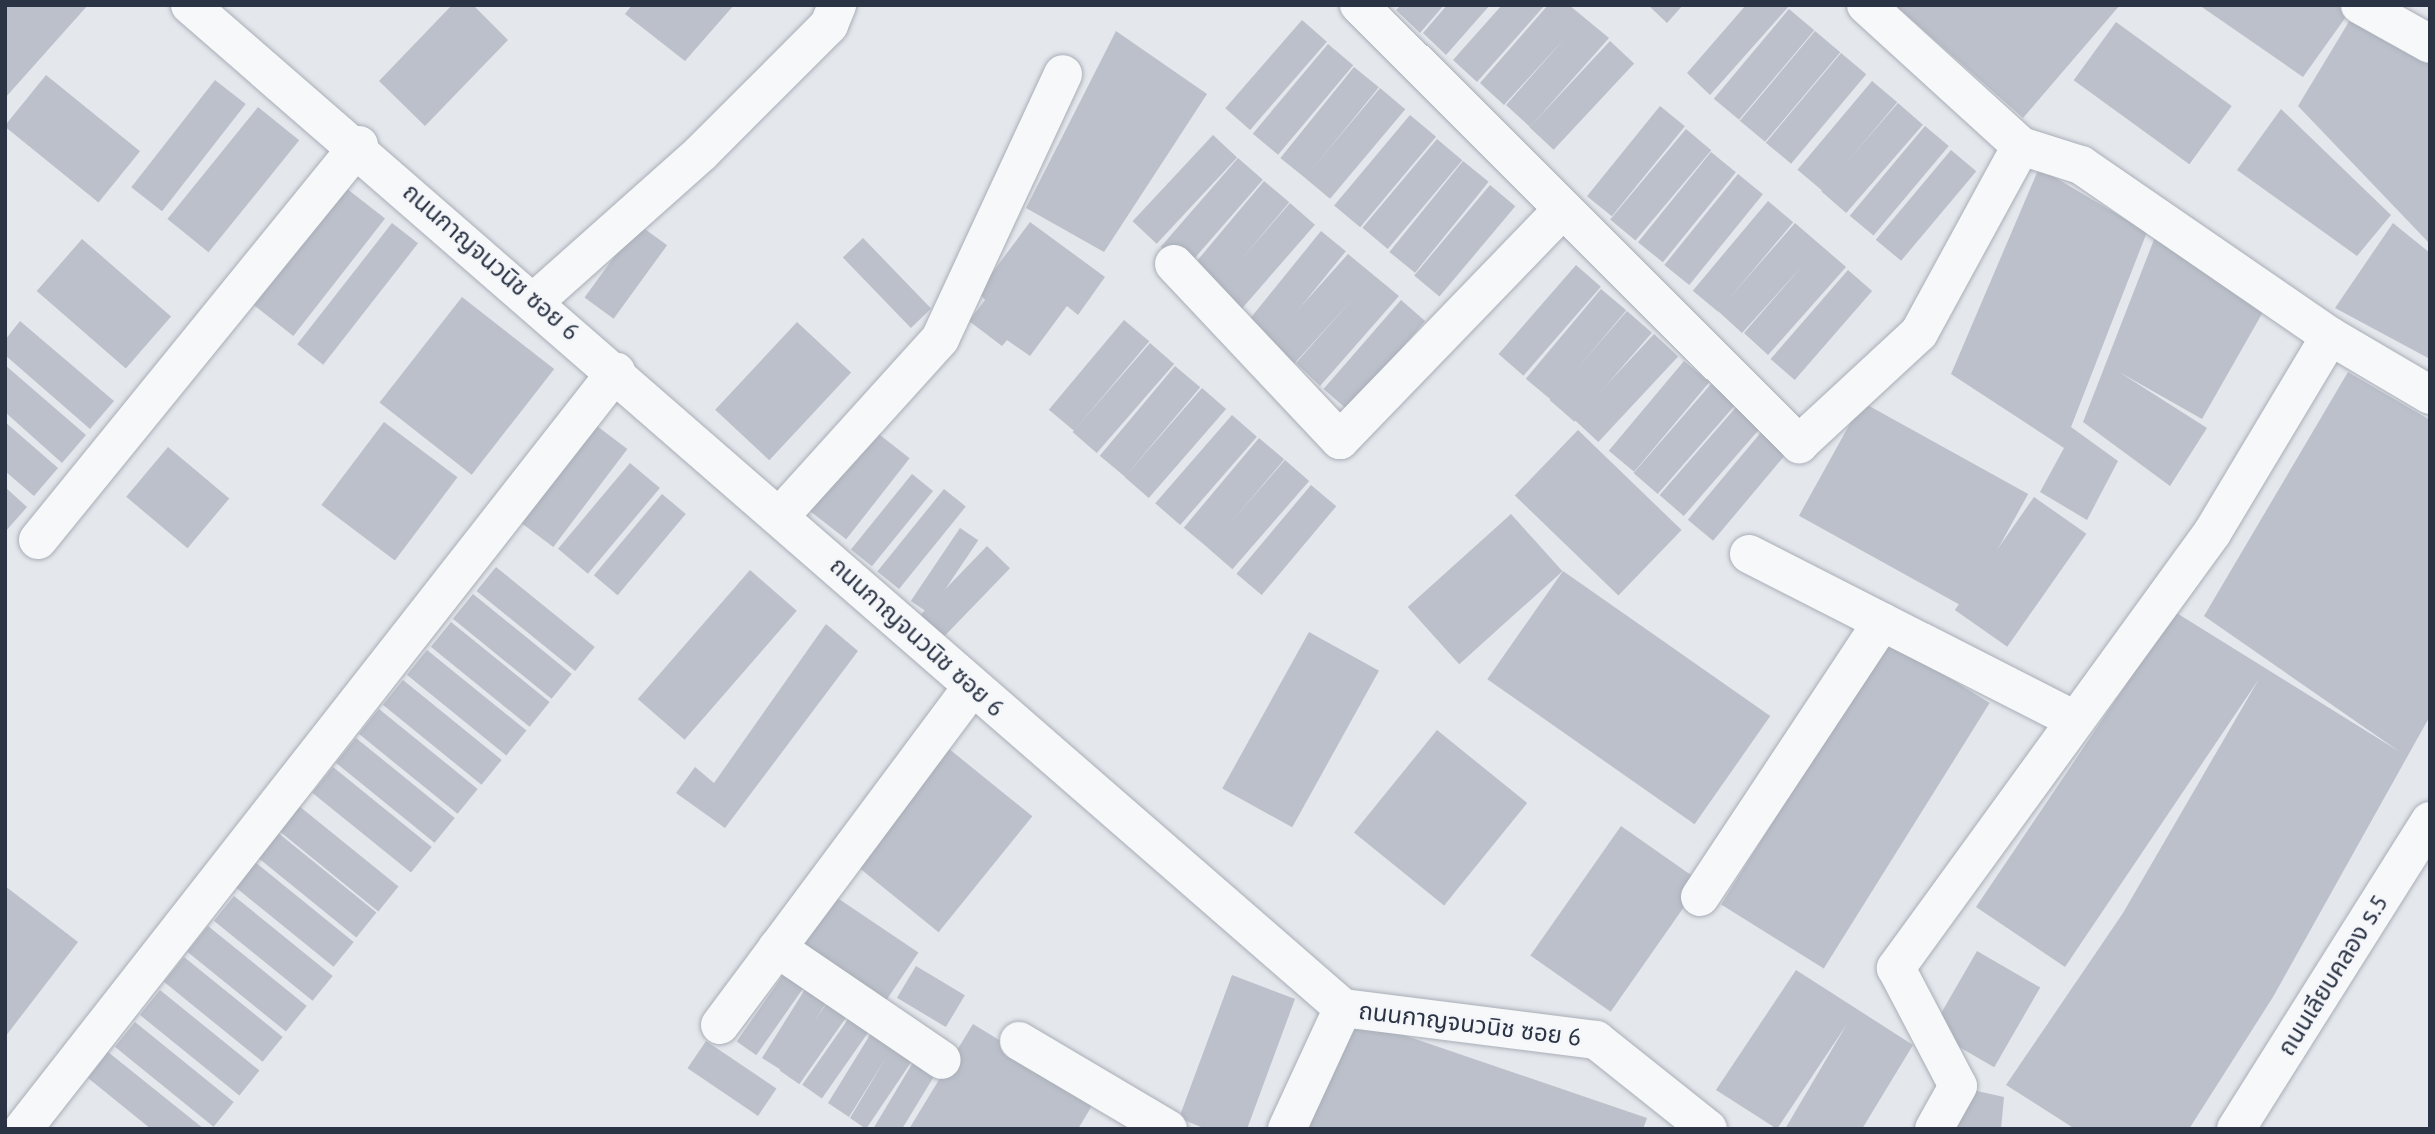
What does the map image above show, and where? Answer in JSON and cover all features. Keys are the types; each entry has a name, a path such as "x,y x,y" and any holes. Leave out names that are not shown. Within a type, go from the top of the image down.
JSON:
{"street":[{"name":"ถนนกาญจนวนิช ซอย 6","path":"190,5 359,145 972,687 1343,1008 1596,1040 1707,1129"},
{"path":"534,301 701,153 829,25 837,5"},
{"path":"1359,5 1561,211 1799,444 1919,333 2021,146"},
{"path":"1866,5 2021,146 2081,165 2330,336 2430,395"},
{"path":"2360,5 2430,44"},
{"path":"780,516 940,339 1063,74"},
{"path":"38,540 359,145"},
{"path":"1174,264 1340,440 1561,211"},
{"path":"1934,1129 1958,1086 1896,968 2212,533 2330,336"},
{"path":"23,1129 616,372"},
{"path":"1749,554 2075,720"},
{"path":"1700,897 1882,622"},
{"path":"720,1025 972,687"},
{"name":"ถนนเลียบคลอง ร.5","path":"2236,1129 2430,821"},
{"path":"777,948 942,1060"},
{"path":"1287,1129 1343,1008"},
{"path":"1019,1041 1126,1120 1168,1129"}],"building":[{"path":"5,5 88,5 5,98"},
{"path":"452,5 473,5 508,40 425,126 379,81"},
{"path":"632,5 734,5 685,61 625,14"},
{"path":"1401,5 1444,5 1420,33 1396,10"},
{"path":"1447,5 1490,5 1446,55 1423,33"},
{"path":"1502,5 1545,5 1477,82 1453,60"},
{"path":"1548,5 1569,5 1609,38 1530,127 1506,105 1566,37 1504,105 1480,83"},
{"path":"1648,5 1683,5 1667,23"},
{"path":"1746,5 1789,6 1710,95 1687,73"},
{"path":"1895,5 2120,5 2023,118"},
{"path":"2199,5 2337,5 2348,14 2303,77"},
{"path":"1789,9 1814,30 1739,120 1714,99"},
{"path":"2356,10 2430,51 2430,244 2298,106"},
{"path":"1302,20 1327,42 1250,130 1225,108"},
{"path":"2116,22 2232,106 2189,164 2074,80"},
{"path":"1116,31 1207,94 1104,252 1026,208"},
{"path":"1815,31 1840,52 1765,142 1740,121"},
{"path":"1610,41 1634,64 1554,150 1530,127"},
{"path":"1328,44 1353,65 1278,155 1253,134"},
{"path":"1841,53 1866,74 1791,164 1766,143"},
{"path":"1354,67 1379,87 1305,178 1280,158"},
{"path":"46,75 140,151 98,202 5,127"},
{"path":"215,80 246,104 162,211 131,187"},
{"path":"1872,81 1897,102 1823,191 1797,170"},
{"path":"1380,88 1405,109 1330,199 1305,178"},
{"path":"1898,103 1923,125 1846,213 1821,191"},
{"path":"1660,106 1685,126 1612,216 1587,196"},
{"path":"258,107 299,140 209,252 167,219"},
{"path":"2281,109 2391,215 2357,256 2237,170"},
{"path":"1410,115 1436,137 1360,227 1334,205"},
{"path":"1925,126 1949,146 1874,236 1850,216"},
{"path":"1686,129 1711,150 1635,241 1610,219"},
{"path":"1213,135 1237,158 1157,244 1133,221"},
{"path":"1437,139 1462,160 1388,249 1362,228"},
{"path":"1951,150 1976,171 1901,261 1876,240"},
{"path":"1711,152 1736,172 1663,262 1638,242"},
{"path":"1238,158 1263,180 1185,269 1161,247"},
{"path":"1463,161 1489,182 1415,273 1389,252"},
{"path":"2039,168 2147,232 2071,427 2118,461 2087,520 2040,492 2064,448 1951,374"},
{"path":"1738,174 1763,194 1689,285 1664,265"},
{"path":"337,181 385,219 293,336 245,298"},
{"path":"1264,181 1289,202 1214,292 1189,271"},
{"path":"1490,185 1515,206 1439,297 1414,275"},
{"path":"1768,201 1793,222 1718,312 1693,291"},
{"path":"1290,203 1315,225 1238,313 1213,291"},
{"path":"1030,222 1105,277 1078,315 1067,306 1030,356 1007,340 1002,346 969,321 985,300 978,292"},
{"path":"392,223 418,243 323,365 297,344"},
{"path":"1795,223 1846,267 1768,355 1744,333 1803,265 1742,333 1718,311"},
{"path":"2393,223 2430,253 2430,359 2335,308"},
{"path":"638,224 667,245 614,319 585,298"},
{"path":"1321,231 1346,251 1273,341 1248,321"},
{"path":"2155,237 2267,305 2202,419 2119,372 2207,428 2170,486 2083,422"},
{"path":"863,238 931,308 911,328 843,257"},
{"path":"82,239 171,316 126,368 37,291"},
{"path":"1348,254 1399,296 1320,386 1296,363 1356,295 1294,364 1270,341"},
{"path":"1576,265 1601,287 1523,376 1499,354"},
{"path":"1848,270 1872,291 1795,380 1771,359"},
{"path":"1601,289 1626,310 1551,400 1526,379"},
{"path":"462,297 554,369 472,475 380,403"},
{"path":"1401,300 1425,321 1348,410 1324,389"},
{"path":"1627,311 1652,333 1574,422 1550,400"},
{"path":"1124,320 1149,341 1074,431 1049,410"},
{"path":"20,321 114,401 90,429 5,355 5,340"},
{"path":"797,322 851,372 769,460 715,410"},
{"path":"1654,334 1678,357 1598,442 1574,420"},
{"path":"1150,343 1174,364 1097,453 1073,432"},
{"path":"1684,361 1709,382 1634,472 1609,451"},
{"path":"5,365 86,435 62,463 5,412"},
{"path":"1175,366 1200,387 1125,477 1100,456"},
{"path":"2348,372 2430,420 2430,716 2273,997 2189,1129 2075,1129 2006,1085 2123,913 2259,679 2065,967 1976,907 2175,612 2400,752 2204,616"},
{"path":"1711,384 1735,405 1658,494 1634,473"},
{"path":"1202,388 1226,409 1149,498 1125,477"},
{"path":"1862,402 2028,494 1965,608 1799,516"},
{"path":"1737,406 1761,427 1684,516 1660,495"},
{"path":"1232,415 1257,437 1180,525 1155,503"},
{"path":"589,420 627,449 553,547 515,518"},
{"path":"5,422 58,468 34,496 5,471"},
{"path":"384,422 457,477 395,560 321,505"},
{"path":"871,428 910,458 846,539 808,509"},
{"path":"1578,430 1682,530 1618,595 1515,495"},
{"path":"1763,430 1788,451 1713,541 1688,520"},
{"path":"1259,438 1284,459 1209,549 1184,528"},
{"path":"168,447 229,498 188,548 126,497"},
{"path":"1285,460 1309,481 1232,569 1208,548"},
{"path":"630,463 660,488 588,574 558,549"},
{"path":"912,474 933,491 872,566 851,549"},
{"path":"1311,485 1336,506 1262,595 1236,574"},
{"path":"5,487 27,507 5,532"},
{"path":"944,489 966,507 899,589 877,571"},
{"path":"662,494 686,514 618,595 594,575"},
{"path":"2034,497 2086,534 2007,647 1955,610"},
{"path":"1511,514 1563,571 1459,664 1408,607"},
{"path":"960,528 978,540 929,613 911,601"},
{"path":"987,546 1010,568 943,638 920,616"},
{"path":"496,567 595,647 575,671 476,591"},
{"path":"750,570 797,611 685,740 638,699"},
{"path":"1563,571 1770,716 1695,824 1487,679"},
{"path":"473,594 572,674 552,699 453,619"},
{"path":"451,622 550,702 530,727 431,647"},
{"path":"826,624 858,651 725,828 676,793 695,767 714,783"},
{"path":"1309,632 1379,671 1292,827 1222,789"},
{"path":"1887,639 1990,703 1824,969 1721,904"},
{"path":"427,650 526,731 506,755 407,675"},
{"path":"403,680 502,760 482,785 383,705"},
{"path":"379,709 478,789 458,814 359,734"},
{"path":"1437,730 1527,803 1444,906 1354,833"},
{"path":"356,738 455,818 435,843 336,763"},
{"path":"943,744 1032,816 939,932 849,860"},
{"path":"333,767 432,847 411,873 312,793"},
{"path":"299,806 398,887 378,911 279,831"},
{"path":"1621,826 1701,882 1611,1012 1530,955"},
{"path":"277,832 376,913 356,937 257,857"},
{"path":"255,862 354,942 334,967 235,887"},
{"path":"5,886 78,942 5,1037"},
{"path":"833,895 918,953 884,1004 798,946"},
{"path":"234,896 333,976 313,1001 214,921"},
{"path":"208,926 307,1006 286,1032 187,952"},
{"path":"1977,951 2040,987 1994,1067 1931,1031"},
{"path":"184,957 283,1037 263,1062 164,982"},
{"path":"916,966 965,995 946,1027 897,998"},
{"path":"1796,970 1913,1045 1862,1129 1785,1129 1847,1024 1777,1129 1716,1090"},
{"path":"786,971 806,985 756,1055 737,1041"},
{"path":"1232,975 1295,999 1247,1129 1206,1129 1179,1118"},
{"path":"807,986 828,999 783,1071 762,1058"},
{"path":"160,990 259,1071 239,1095 140,1015"},
{"path":"829,1000 849,1014 799,1084 780,1070"},
{"path":"851,1015 871,1029 822,1098 802,1085"},
{"path":"1345,1015 1647,1118 1643,1129 1304,1129"},
{"path":"135,1022 234,1102 214,1127 115,1047"},
{"path":"973,1024 1096,1099 1078,1129 909,1129"},
{"path":"873,1030 914,1058 866,1129 850,1118 887,1056 849,1117 828,1103"},
{"path":"706,1041 776,1089 758,1116 688,1068"},
{"path":"108,1052 204,1129 151,1129 88,1078"},
{"path":"915,1059 936,1073 902,1129 873,1129"},
{"path":"1968,1089 2004,1097 2001,1129 1946,1129"}]}
